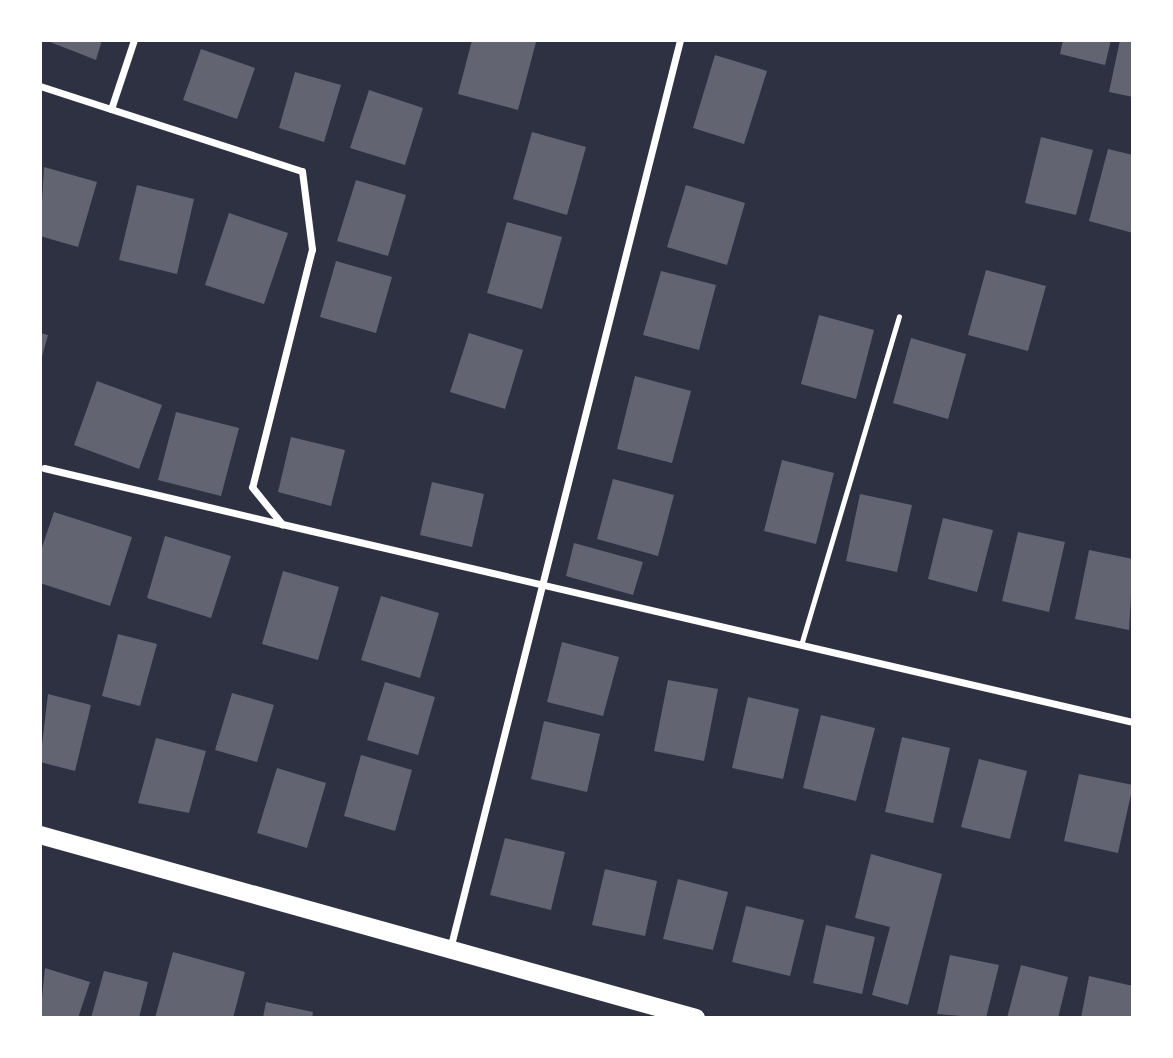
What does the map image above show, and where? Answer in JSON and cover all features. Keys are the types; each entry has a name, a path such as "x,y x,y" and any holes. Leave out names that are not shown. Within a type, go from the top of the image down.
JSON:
{"main road":[{"path":"40,835 451,945 696,1018"}],"street":[{"path":"111,109 134,40"},
{"path":"451,945 680,40"},
{"path":"40,86 302,171 312,249 252,487 282,524"},
{"path":"44,468 540,588 1133,722"}],"lane":[{"path":"801,647 900,316"}],"building":[{"path":"45,40 102,40 96,60"},
{"path":"472,40 536,42 518,110 458,94"},
{"path":"1063,40 1111,40 1105,65 1060,54"},
{"path":"1120,40 1133,40 1133,97 1109,92"},
{"path":"201,49 255,68 237,119 183,100"},
{"path":"715,55 767,71 744,144 693,128"},
{"path":"295,72 341,85 324,142 279,128"},
{"path":"369,90 423,108 405,165 350,148"},
{"path":"532,132 586,147 567,215 513,199"},
{"path":"1041,137 1093,150 1076,215 1025,203"},
{"path":"1108,149 1133,155 1133,233 1089,221"},
{"path":"44,167 97,182 78,247 40,236"},
{"path":"356,180 406,195 388,256 337,241"},
{"path":"137,185 194,199 177,274 119,260"},
{"path":"686,185 745,203 727,265 667,247"},
{"path":"229,213 288,233 264,304 205,285"},
{"path":"507,222 562,237 542,309 487,293"},
{"path":"336,261 392,277 376,333 320,317"},
{"path":"986,270 1046,286 1028,351 968,335"},
{"path":"661,271 716,285 699,350 643,335"},
{"path":"819,315 874,330 856,399 801,384"},
{"path":"40,333 48,335 41,360 40,360"},
{"path":"469,333 523,350 505,409 450,392"},
{"path":"911,338 966,354 948,419 893,403"},
{"path":"635,376 691,391 672,463 617,449"},
{"path":"97,381 162,405 139,469 74,445"},
{"path":"176,412 239,428 221,496 158,480"},
{"path":"291,437 345,450 331,506 278,492"},
{"path":"782,460 834,473 816,544 764,531"},
{"path":"613,479 674,495 658,556 597,539"},
{"path":"432,482 484,494 472,547 420,535"},
{"path":"860,494 912,505 897,572 846,561"},
{"path":"54,512 132,537 110,606 40,583 40,553"},
{"path":"943,518 993,530 977,592 928,579"},
{"path":"1018,532 1065,542 1049,612 1002,601"},
{"path":"165,536 231,556 211,618 147,598"},
{"path":"574,543 643,562 633,595 566,576"},
{"path":"1089,550 1133,559 1129,630 1075,619"},
{"path":"283,571 339,587 318,660 262,644"},
{"path":"381,596 439,613 420,678 361,660"},
{"path":"118,634 157,644 140,706 102,696"},
{"path":"562,642 619,657 603,716 547,702"},
{"path":"668,680 718,689 704,761 654,751"},
{"path":"385,682 435,697 418,755 367,740"},
{"path":"232,693 274,705 257,762 215,750"},
{"path":"48,694 91,705 75,771 40,762"},
{"path":"748,697 799,709 783,779 732,768"},
{"path":"821,715 875,728 856,801 803,788"},
{"path":"544,721 600,734 587,792 531,779"},
{"path":"902,737 950,748 933,823 885,812"},
{"path":"156,738 206,751 189,813 138,803"},
{"path":"361,755 412,770 395,831 344,816"},
{"path":"979,759 1027,771 1010,839 961,827"},
{"path":"277,768 326,783 307,848 257,833"},
{"path":"1079,774 1133,785 1118,853 1064,841"},
{"path":"505,838 565,852 551,910 490,895"},
{"path":"871,854 942,874 908,1005 872,995 890,927 855,918"},
{"path":"605,869 657,881 645,936 592,925"},
{"path":"678,879 728,892 713,950 663,939"},
{"path":"746,906 804,920 790,976 732,962"},
{"path":"826,925 875,937 862,994 813,983"},
{"path":"173,952 245,972 233,1018 155,1018"},
{"path":"950,955 999,965 986,1018 937,1014"},
{"path":"1021,965 1068,977 1058,1018 1007,1018"},
{"path":"45,968 90,982 78,1018 40,1018"},
{"path":"104,971 148,982 139,1018 91,1018"},
{"path":"1089,976 1133,986 1133,1018 1081,1018"},
{"path":"266,1002 313,1012 312,1018 263,1018"}]}
